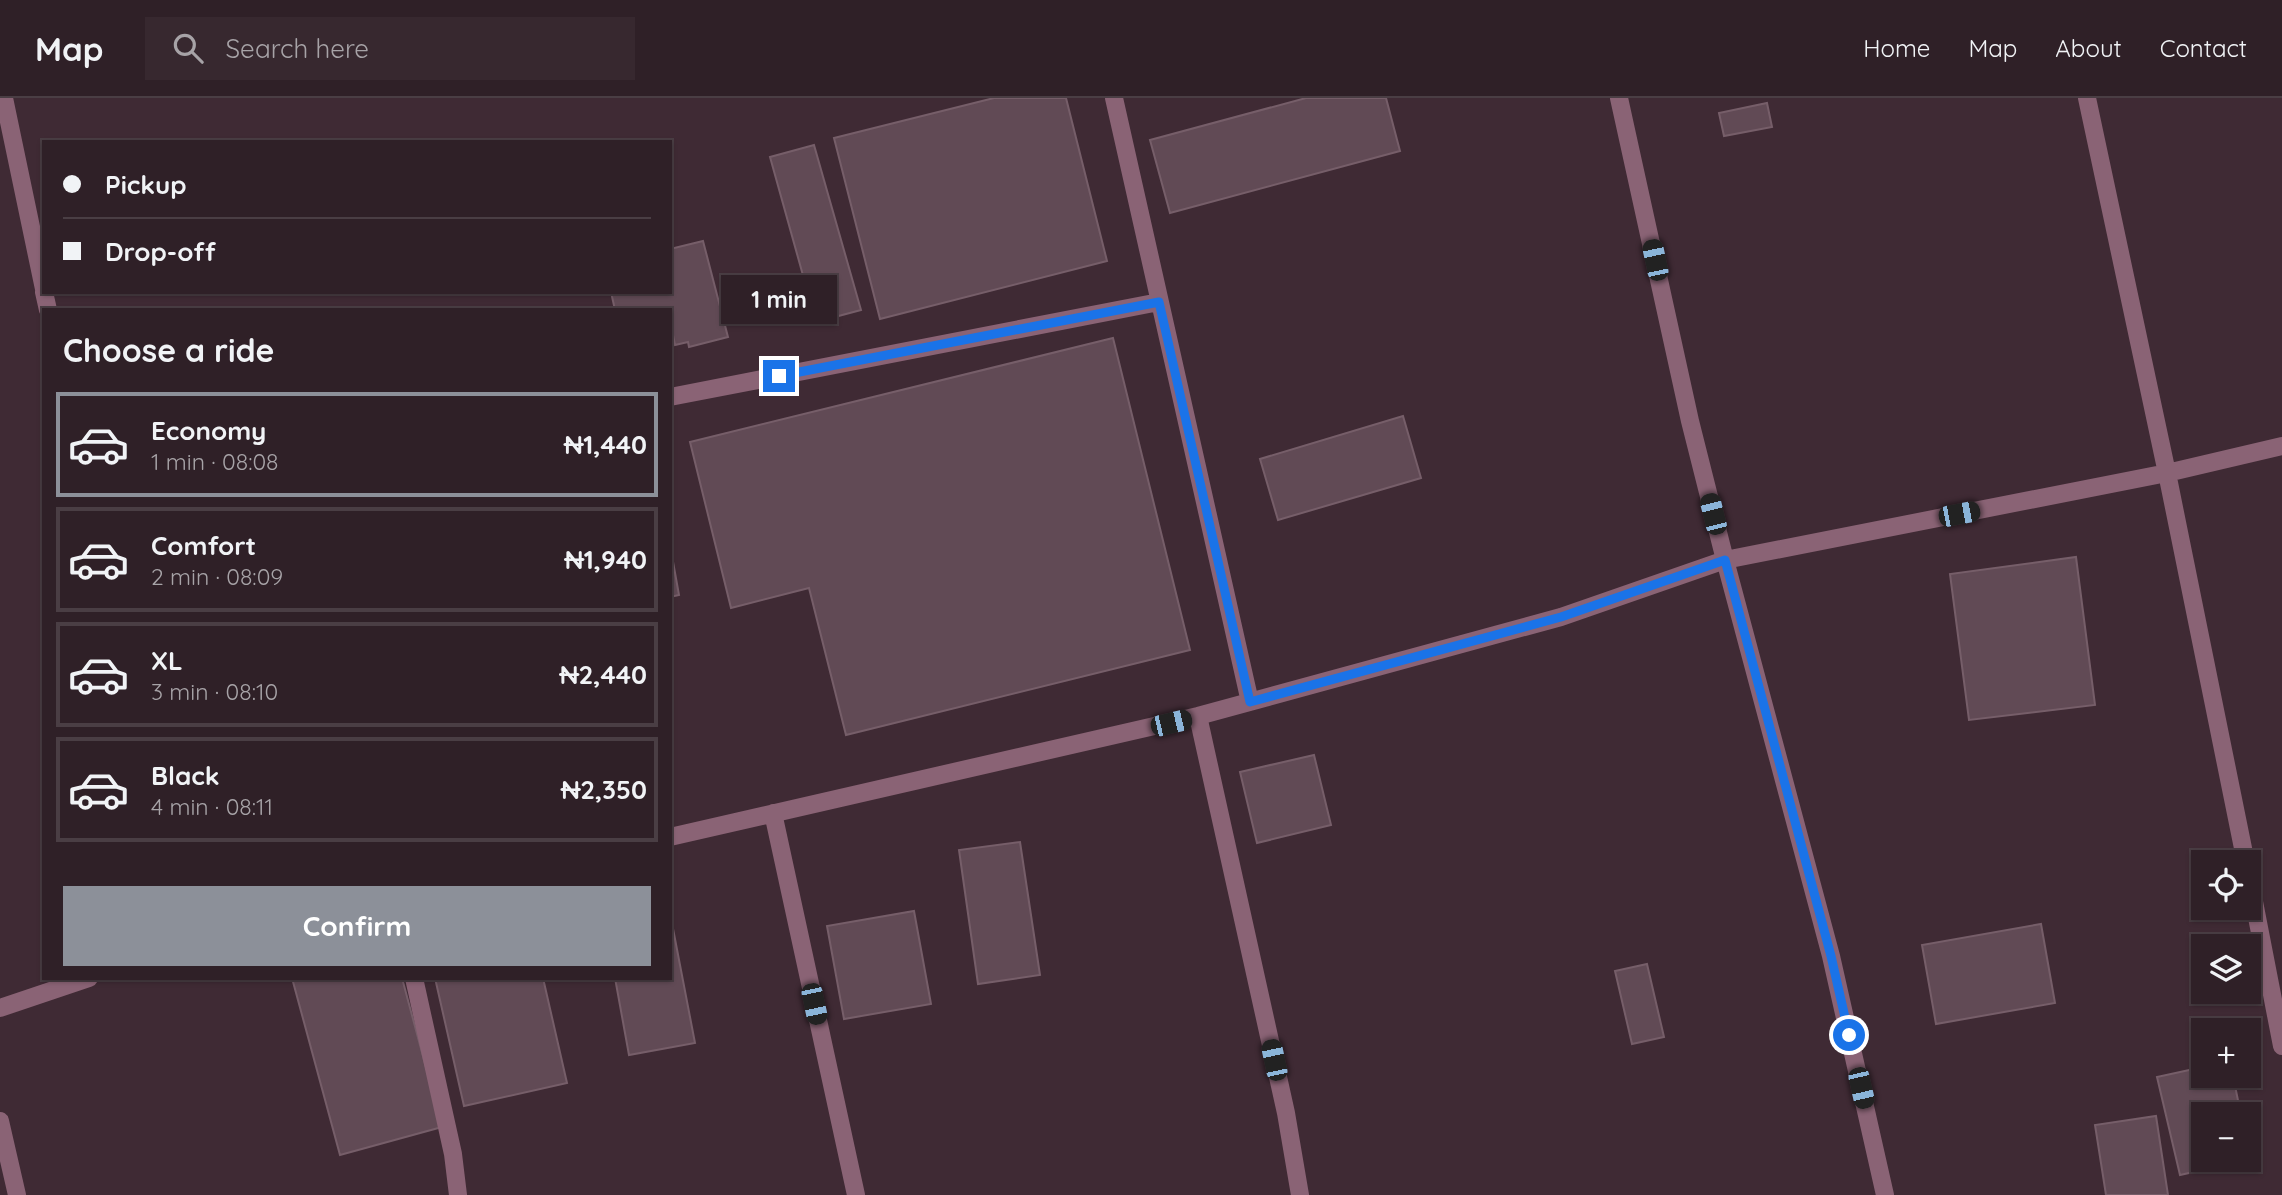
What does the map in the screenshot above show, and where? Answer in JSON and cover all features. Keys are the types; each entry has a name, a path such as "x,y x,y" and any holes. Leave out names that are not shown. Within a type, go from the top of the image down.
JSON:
{"street":[{"path":"4,98 42,281"},
{"path":"1114,98 1250,702"},
{"path":"1619,98 1690,421 1831,956 1885,1195"},
{"path":"2087,98 2243,850"},
{"path":"672,397 1159,302"},
{"path":"672,837 1198,716 1561,617 1725,560 2167,473 2282,446"},
{"path":"1198,716 1286,1113 1300,1195"},
{"path":"773,813 856,1195"},
{"path":"2258,920 2282,1046"},
{"path":"0,1007 83,980"},
{"path":"414,980 453,1154 458,1195"},
{"path":"0,1121 17,1195"}],"building":[{"path":"994,98 1066,98 1107,261 880,319 834,138"},
{"path":"1306,98 1386,98 1400,151 1170,213 1150,140"},
{"path":"1767,103 1772,127 1724,136 1719,113"},
{"path":"814,145 861,310 816,322 770,157"},
{"path":"703,241 728,337 689,347 688,342 675,345 672,335 672,308 615,308 611,294 672,294 672,249"},
{"path":"1113,338 1190,650 846,735 809,588 731,608 690,442"},
{"path":"1403,416 1421,478 1278,520 1260,459"},
{"path":"672,556 679,595 672,597"},
{"path":"2076,557 2095,705 1969,720 1950,574"},
{"path":"1314,755 1331,825 1257,843 1240,772"},
{"path":"1020,842 1040,975 978,984 959,850"},
{"path":"914,911 931,1004 844,1019 827,926"},
{"path":"672,923 695,1043 629,1055 615,980 672,980"},
{"path":"2041,924 2055,1003 1936,1024 1922,945"},
{"path":"1647,964 1664,1037 1632,1044 1615,971"},
{"path":"293,980 403,980 442,1127 340,1155"},
{"path":"435,980 543,980 567,1083 464,1106"},
{"path":"2191,1070 2191,1088 2235,1088 2238,1102 2191,1102 2191,1172 2193,1172 2180,1175 2157,1077"},
{"path":"2156,1116 2168,1195 2106,1195 2095,1125"}],"route":[{"path":"779,376 1159,302 1250,702 1561,617 1725,560 1831,956 1849,1035"}]}
